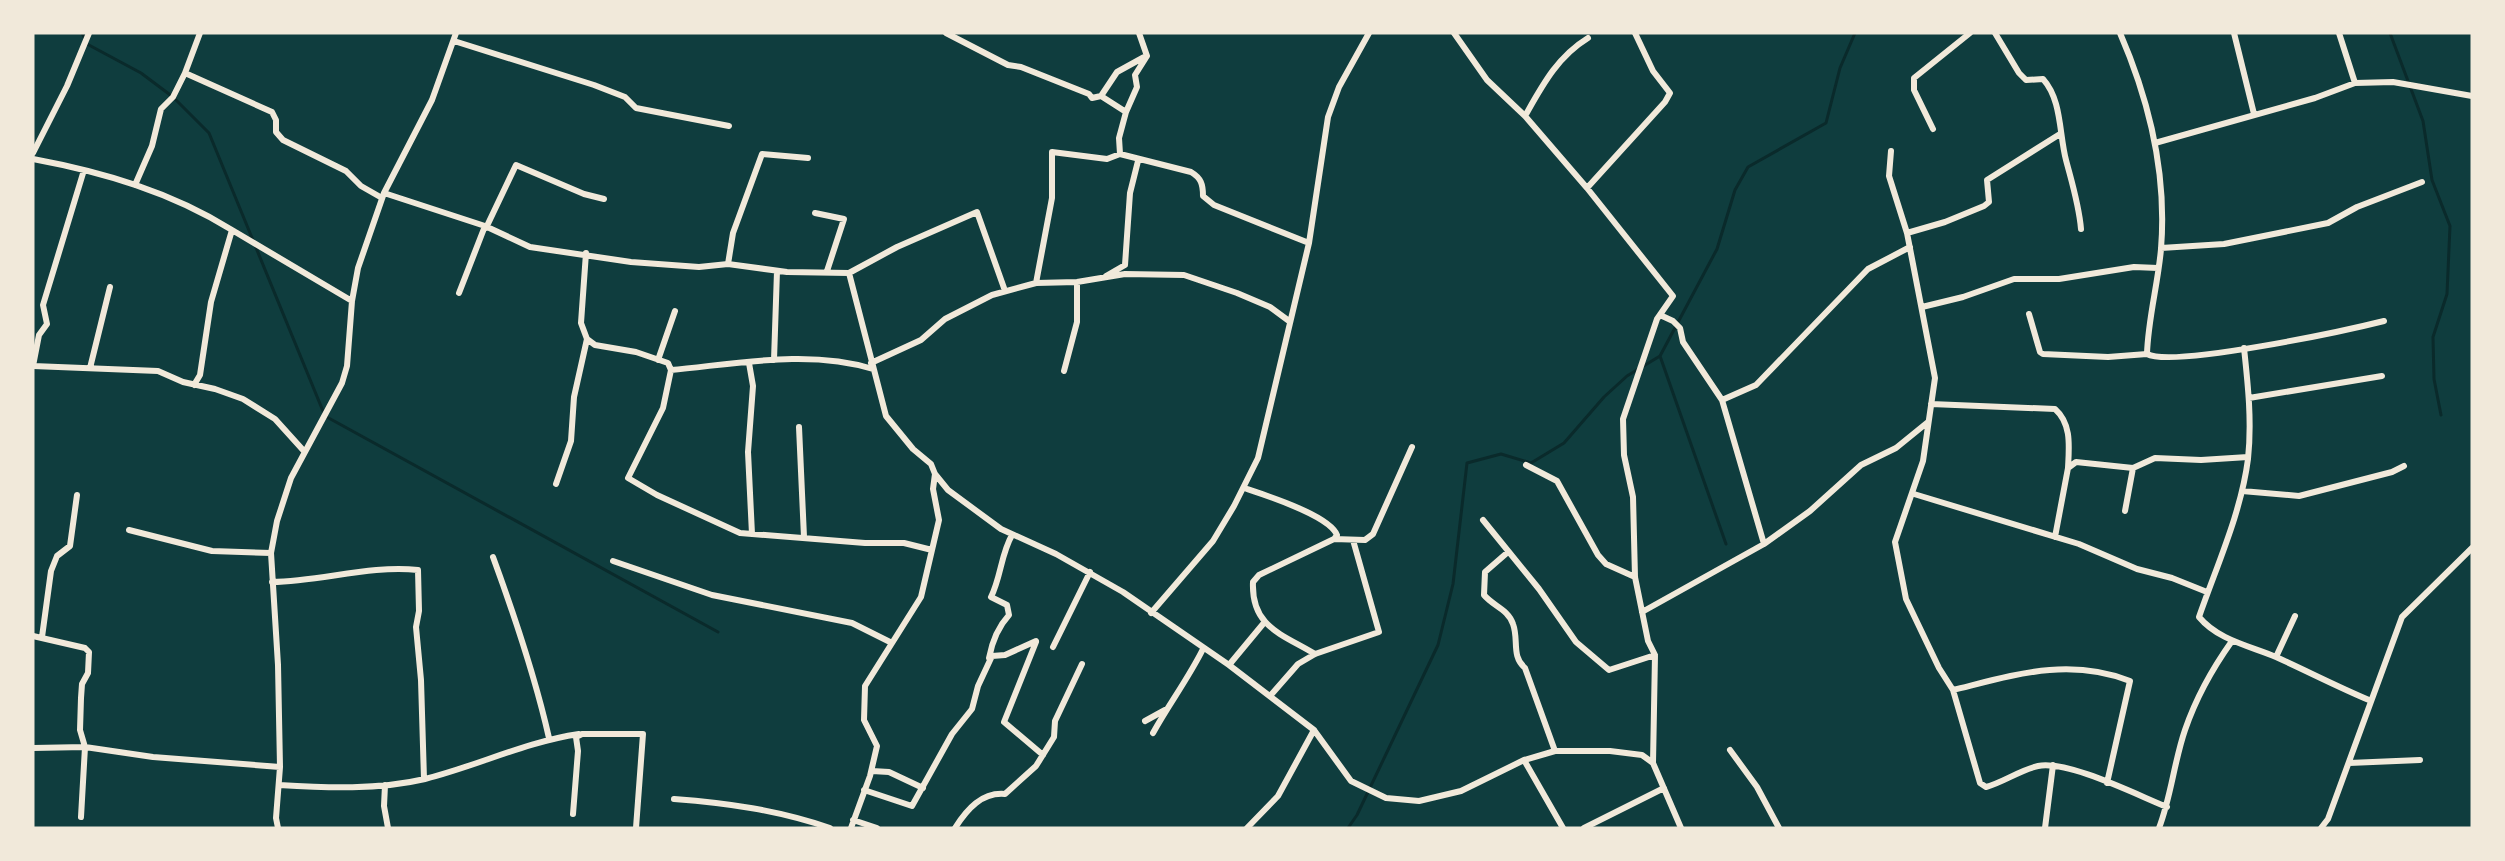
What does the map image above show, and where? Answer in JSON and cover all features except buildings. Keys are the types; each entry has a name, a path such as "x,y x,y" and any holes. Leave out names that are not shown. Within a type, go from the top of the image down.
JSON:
{"street":[{"path":"33,153 67,86 89,33"},
{"path":"135,185 152,146 161,109 173,97 200,33"},
{"path":"278,828 276,818 280,767 278,665 271,553 277,521 303,450 342,383 357,268 383,195 427,110 456,33"},
{"path":"946,33 1008,65 1021,67 1089,94 1092,98 1101,96 1117,72 1147,56"},
{"path":"1139,33 1147,56"},
{"path":"1151,613 1213,540 1244,488 1258,458 1309,243 1328,117 1339,87 1369,33"},
{"path":"1454,33 1496,91 1525,116 1587,188 1673,296 1660,315 1623,419 1624,455 1633,497 1635,578 1654,655 1653,763 1681,828"},
{"path":"1587,188 1665,102 1670,93 1653,71 1635,33"},
{"path":"1933,129 1914,90 1914,78 1970,33"},
{"path":"1995,33 2019,73 2026,80 2043,79 2050,87 2056,104 2060,134 2076,195 2081,229"},
{"path":"2120,33 2135,68 2160,170 2161,248 2147,354"},
{"path":"2234,33 2254,114"},
{"path":"2339,33 2355,83"},
{"path":"1525,116 1552,71 1571,48 1588,38"},
{"path":"454,41 594,85 625,97 636,108 729,126"},
{"path":"1120,154 1119,138 1126,112 1137,87 1135,75 1147,56"},
{"path":"185,73 272,112 276,120 276,132 284,140 346,171 361,186 486,227 530,247 586,253 631,262 699,267 728,264 777,271 849,273 897,247 977,212 1004,288"},
{"path":"2155,143 2355,83 2393,82 2472,96"},
{"path":"1101,96 1126,112"},
{"path":"1907,233 1945,222 1984,206 1989,202 1987,180 2060,134"},
{"path":"1891,151 1889,176 1907,233 1935,378 1923,461 1914,494 1903,514 1895,542 1906,599 1939,668 1953,690 1980,783 1986,786 2038,766 2053,765 2167,807"},
{"path":"1036,283 1052,198 1052,152 1107,159 1120,154 1138,161 1191,172 1198,176 1203,185 1203,196 1214,205 1309,243"},
{"path":"728,264 733,233 762,154 808,158"},
{"path":"33,159 84,170 135,185 207,214 352,301"},
{"path":"1103,278 1125,265 1130,192 1138,161"},
{"path":"459,293 486,227 516,165 584,194 604,199"},
{"path":"84,170 42,305 47,324 39,335 33,366 158,371 194,385 215,389 243,399 275,419 303,450"},
{"path":"2161,248 2224,244 2328,223 2357,207 2422,182"},
{"path":"815,213 844,219 827,271"},
{"path":"194,385 200,375 211,302 232,230"},
{"path":"1722,400 1756,385 1868,268 1910,247"},
{"path":"586,253 581,323 587,339 595,345 636,352 668,363 671,370 663,408 628,478 657,495 721,526 752,534 904,543 932,550"},
{"path":"1922,307 1963,297 2014,279 2059,279 2134,267 2158,268"},
{"path":"774,360 777,271"},
{"path":"849,273 859,303 872,366 886,416 913,449 931,464 935,474 948,490 1012,535 1090,572 1229,665 1314,730 1351,781 1386,798 1403,802 1419,801 1461,791 1524,760 1555,751 1611,751 1642,755 1653,763"},
{"path":"671,370 774,360 846,361 872,366 921,339 945,319 992,295 1036,283 1077,282 1125,274 1184,275 1237,293 1269,307 1289,321"},
{"path":"1064,371 1077,322 1077,282"},
{"path":"90,368 110,287"},
{"path":"658,360 675,311"},
{"path":"2029,314 2040,352 2043,354 2108,357 2147,354 2164,359 2244,348 2347,330 2384,321"},
{"path":"1660,315 1673,321 1680,328 1683,342 1722,400 1764,544"},
{"path":"556,484 571,441 574,398 587,339"},
{"path":"2244,348 2249,398 2248,457 2242,491 2199,617 2205,624 2232,641 2276,657 2369,700"},
{"path":"749,363 753,386 748,452 752,534"},
{"path":"2249,398 2382,376"},
{"path":"1931,404 2055,409 2062,415 2069,442 2068,468 2055,537"},
{"path":"1642,612 1764,544 1810,511 1861,465 1896,448 1928,422"},
{"path":"800,427 804,537"},
{"path":"1315,654 1263,624 1257,613 1253,582 1259,575 1334,539 1345,537 1365,540 1373,534 1412,447"},
{"path":"2068,468 2076,462 2133,468 2155,458 2201,460 2248,457"},
{"path":"1526,465 1557,481 1598,555 1606,564 1635,578"},
{"path":"2242,491 2300,496 2392,472 2404,466"},
{"path":"2125,511 2133,468"},
{"path":"851,828 872,771 877,746 864,720 865,686 921,597 939,519 933,489 935,474"},
{"path":"1244,488 1277,499 1335,528 1337,535 1334,539"},
{"path":"1914,494 2055,537 2207,592"},
{"path":"42,637 51,571 57,556 70,546 77,495"},
{"path":"1483,520 1548,601 1576,642 1609,669 1654,655"},
{"path":"129,530 212,551 271,553"},
{"path":"988,668 992,642 1002,622 1009,615 1007,605 991,597 998,581 1005,548 1012,535"},
{"path":"1270,696 1298,664 1315,654 1379,632 1353,540"},
{"path":"2321,828 2328,819 2369,700 2402,618 2472,548"},
{"path":"1508,552 1488,566 1485,572 1484,595 1503,609 1513,624 1516,654 1519,663 1525,668 1555,751"},
{"path":"493,557 520,630 540,696 549,738"},
{"path":"613,561 712,595 852,623 892,643"},
{"path":"272,582 302,581 364,573 384,567 392,570 418,570 419,611 416,627 421,680 424,779"},
{"path":"1053,646 1090,572"},
{"path":"2276,657 2295,616"},
{"path":"1229,665 1263,624"},
{"path":"33,636 86,648 88,652 88,673 82,684 81,698 80,730 85,747 81,817"},
{"path":"864,790 908,807 912,806 952,734 972,709 992,656 1005,655 1036,641 1004,722 1043,755"},
{"path":"2159,828 2167,807 2185,731 2209,675 2232,641"},
{"path":"1153,733 1166,710 1186,683 1203,649"},
{"path":"955,828 964,815 984,796 991,793 1005,794 1036,766 1054,737 1055,721 1082,664"},
{"path":"1953,690 2034,670 2073,668 2130,681 2107,783"},
{"path":"1145,721 1166,710"},
{"path":"1247,828 1278,796 1314,730"},
{"path":"573,814 578,751 576,740 579,734"},
{"path":"279,785 385,785 424,779 549,738 579,734 643,734 636,828"},
{"path":"33,748 85,747 153,757 280,767"},
{"path":"1730,750 1757,787 1779,828"},
{"path":"1524,760 1563,828"},
{"path":"2349,763 2420,760"},
{"path":"2045,828 2053,765"},
{"path":"872,771 889,772 923,788"},
{"path":"385,785 384,806 388,828"},
{"path":"1584,828 1664,788"},
{"path":"674,799 729,802 794,816 830,828"},
{"path":"853,820 877,828"}],"waterway":[{"path":"82,33 87,44 141,73 173,97 209,133 325,416 718,632"},
{"path":"1348,828 1357,815 1438,645 1453,584 1467,463 1501,454 1531,463 1564,443 1604,397 1627,376 1660,356 1717,249 1735,190 1748,167 1826,123 1840,68 1855,33"},
{"path":"2390,33 2423,121 2432,180 2450,226 2447,294 2433,337 2434,379 2441,415"},
{"path":"1660,356 1726,544"}]}
